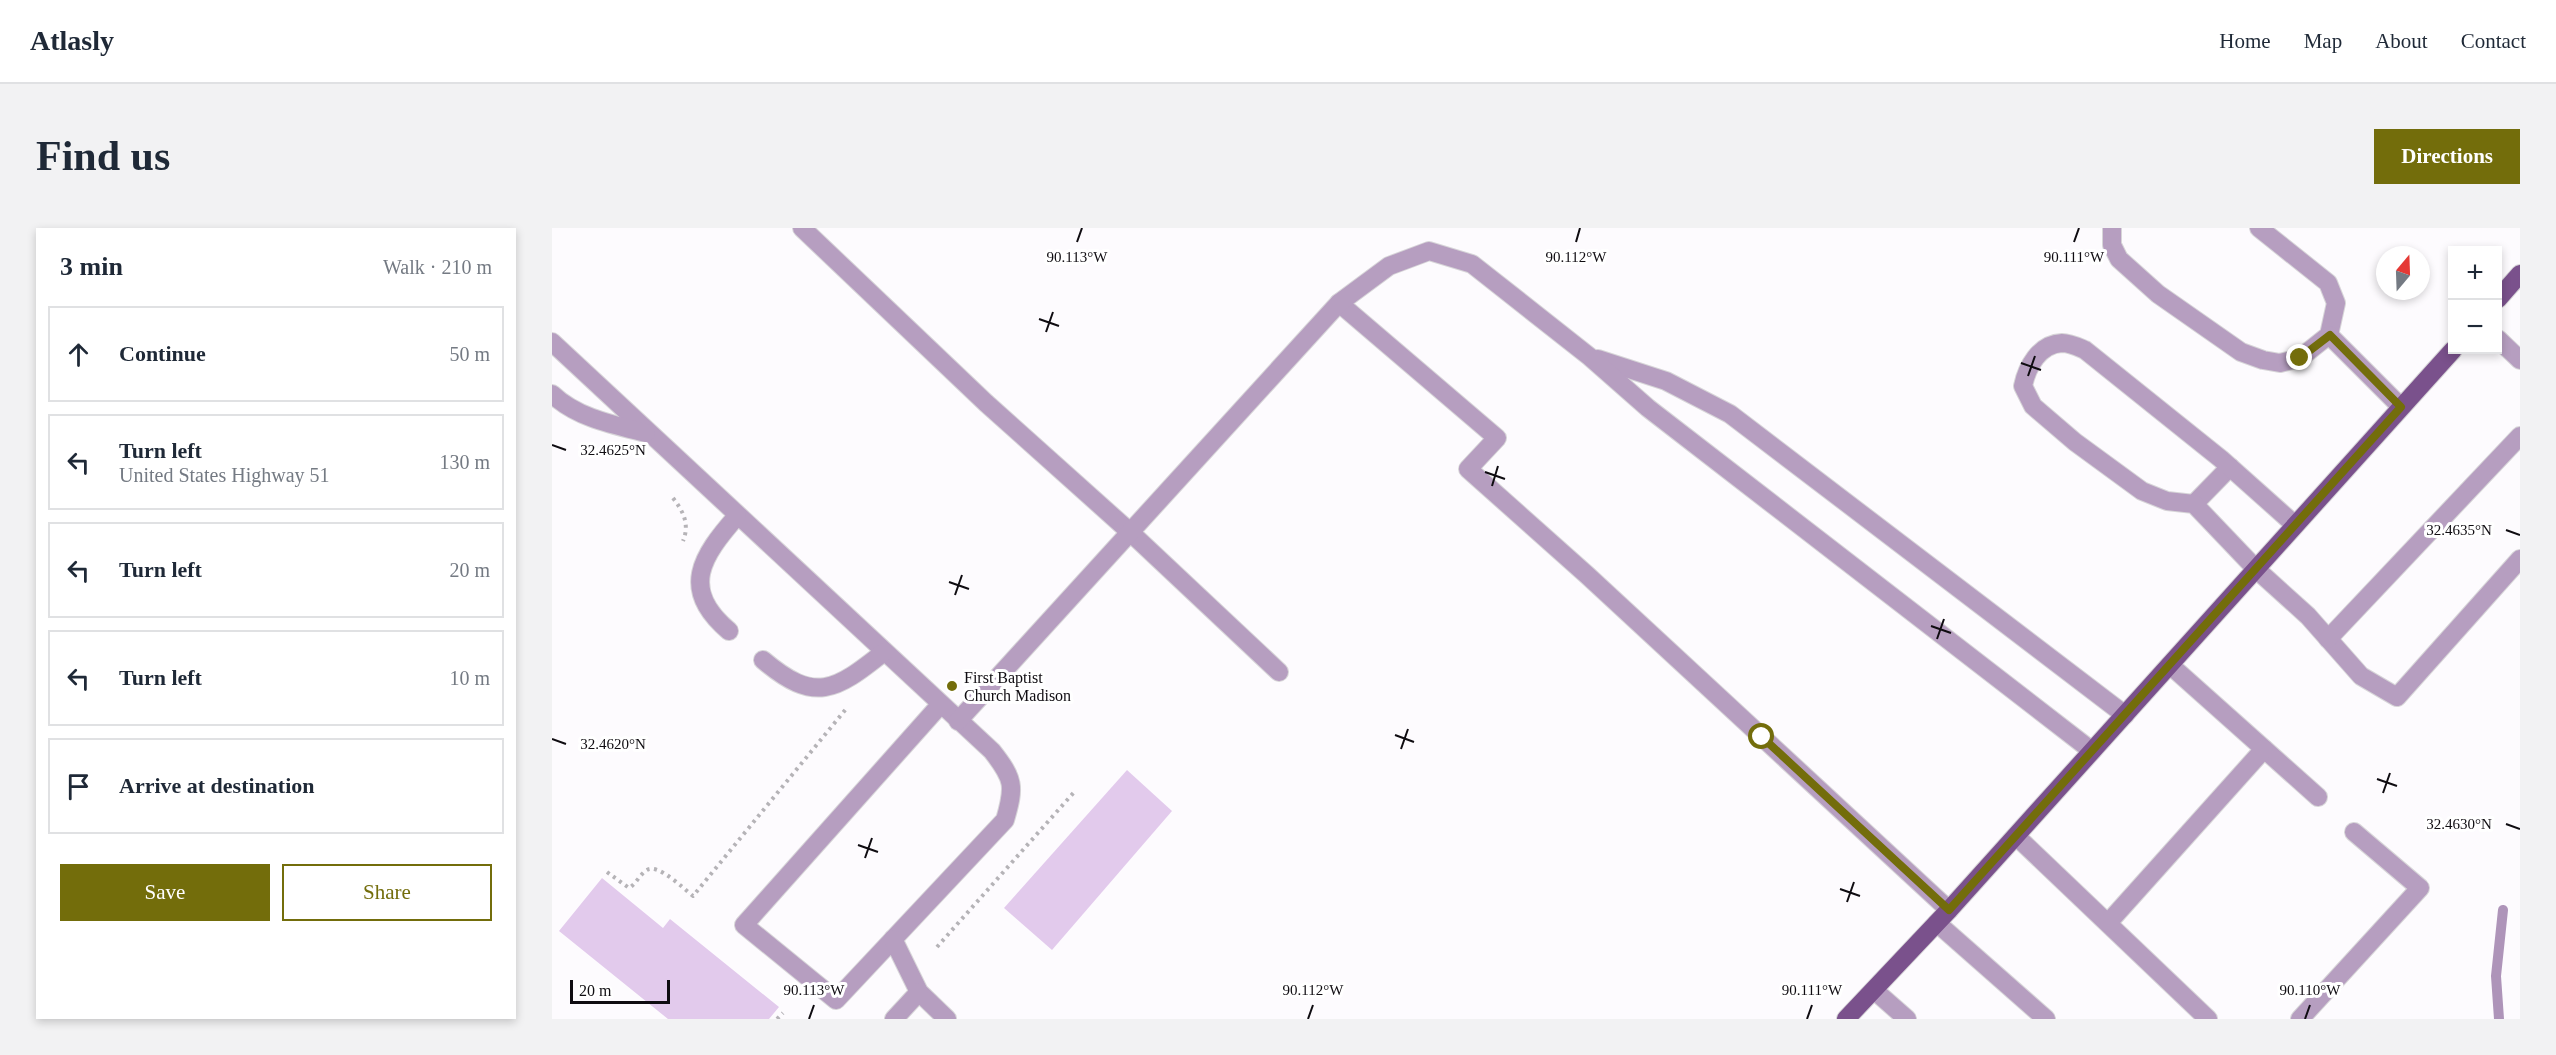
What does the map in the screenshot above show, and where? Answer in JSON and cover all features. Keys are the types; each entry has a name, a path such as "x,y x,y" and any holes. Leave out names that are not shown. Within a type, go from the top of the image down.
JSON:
{"main road":[{"path":"2502,294 2520,274"},
{"path":"1846,1019 1943,917 2449,354"}],"street":[{"path":"802,228 986,403 1130,532 1279,672"},
{"path":"2112,228 2112,245 2119,259 2158,294 2241,352 2280,363 2300,358 2330,335 2336,303 2328,283 2259,228"},
{"path":"958,721 1339,303 1389,266 1429,251 1472,264 1590,357 1648,408 2092,751"},
{"path":"1339,303 1497,438 1468,469 1595,583 2046,1019"},
{"path":"2330,335 2401,407"},
{"path":"552,342 992,751 1010,773 1012,797 1005,820 836,1000 744,925 940,705"},
{"path":"2295,525 2230,467 2085,350 2061,343 2047,348 2034,358 2026,371 2023,386 2033,406 2075,442 2142,491 2167,501 2194,504 2256,568 2308,616 2361,676 2397,697 2520,559"},
{"path":"2502,343 2520,360"},
{"path":"1590,357 1666,381 1730,414 2125,716"},
{"path":"552,394 566,405 599,421 650,434"},
{"path":"2328,639 2520,436"},
{"path":"2194,504 2230,467"},
{"path":"729,631 718,622 701,595 701,566 713,543 737,516"},
{"path":"763,660 785,678 809,688 836,685 864,668 884,652"},
{"path":"2170,665 2318,797"},
{"path":"2108,923 2264,749"},
{"path":"2300,1019 2420,888 2354,831"},
{"path":"2016,836 2208,1019"},
{"path":"893,939 919,992 947,1019"},
{"path":"1874,990 1907,1019"},
{"path":"894,1019 919,992"}],"path":[{"path":"607,872 629,888 648,869 654,868 693,896 851,704"},
{"path":"937,947 1076,790"},
{"path":"777,1019 783,1013"}],"shaded area":[{"path":"1127,770 1172,811 1052,950 1004,908"},
{"path":"602,878 663,928 670,919 779,1007 769,1019 668,1019 559,931"}],"waterway":[{"path":"2499,1019 2496,976 2503,910"}],"place":[{"name":"First Baptist Church Madison","path":"952,686"}],"route":[{"path":"1762,737 1949,910 2401,407 2330,335 2300,358"}]}
